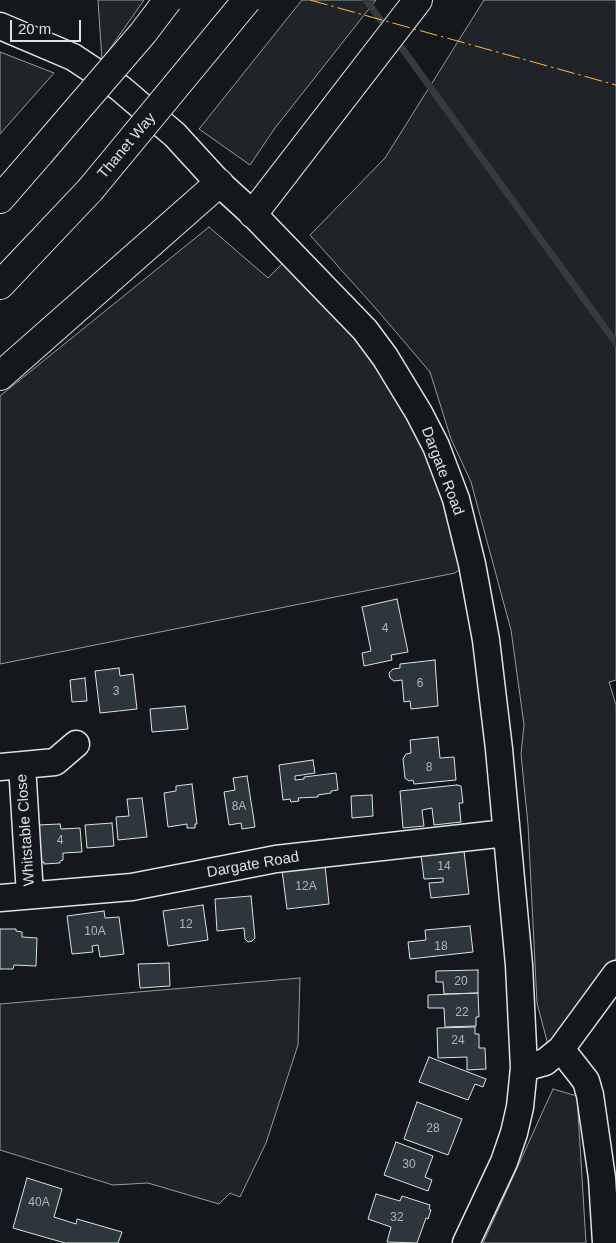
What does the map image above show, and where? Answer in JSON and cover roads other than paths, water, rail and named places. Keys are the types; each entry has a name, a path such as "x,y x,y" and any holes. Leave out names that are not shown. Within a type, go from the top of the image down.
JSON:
{"highway":[{"path":"0,199 143,33 168,0"},
{"name":"Thanet Way","path":"0,285 90,190 247,0"},
{"path":"254,214 418,0"},
{"path":"0,376 219,183"}],"street":[{"name":"Dargate Road","path":"0,26 73,57 120,88 175,135 219,183 254,214 370,337 404,385 436,446 456,499 472,564 486,640 499,749 519,965 524,1068 520,1107 512,1140 504,1162 466,1243"},
{"name":"Whitstable Close","path":"30,895 11,766 55,762 76,744"},
{"name":"Dargate Road","path":"0,898 132,887 276,859 506,833"},
{"path":"524,1068 545,1062 562,1048 616,974"},
{"path":"562,1048 586,1081 590,1095 602,1178 606,1243"}],"waterway":[{"path":"366,0 388,30"},
{"path":"396,40 616,343"}]}
